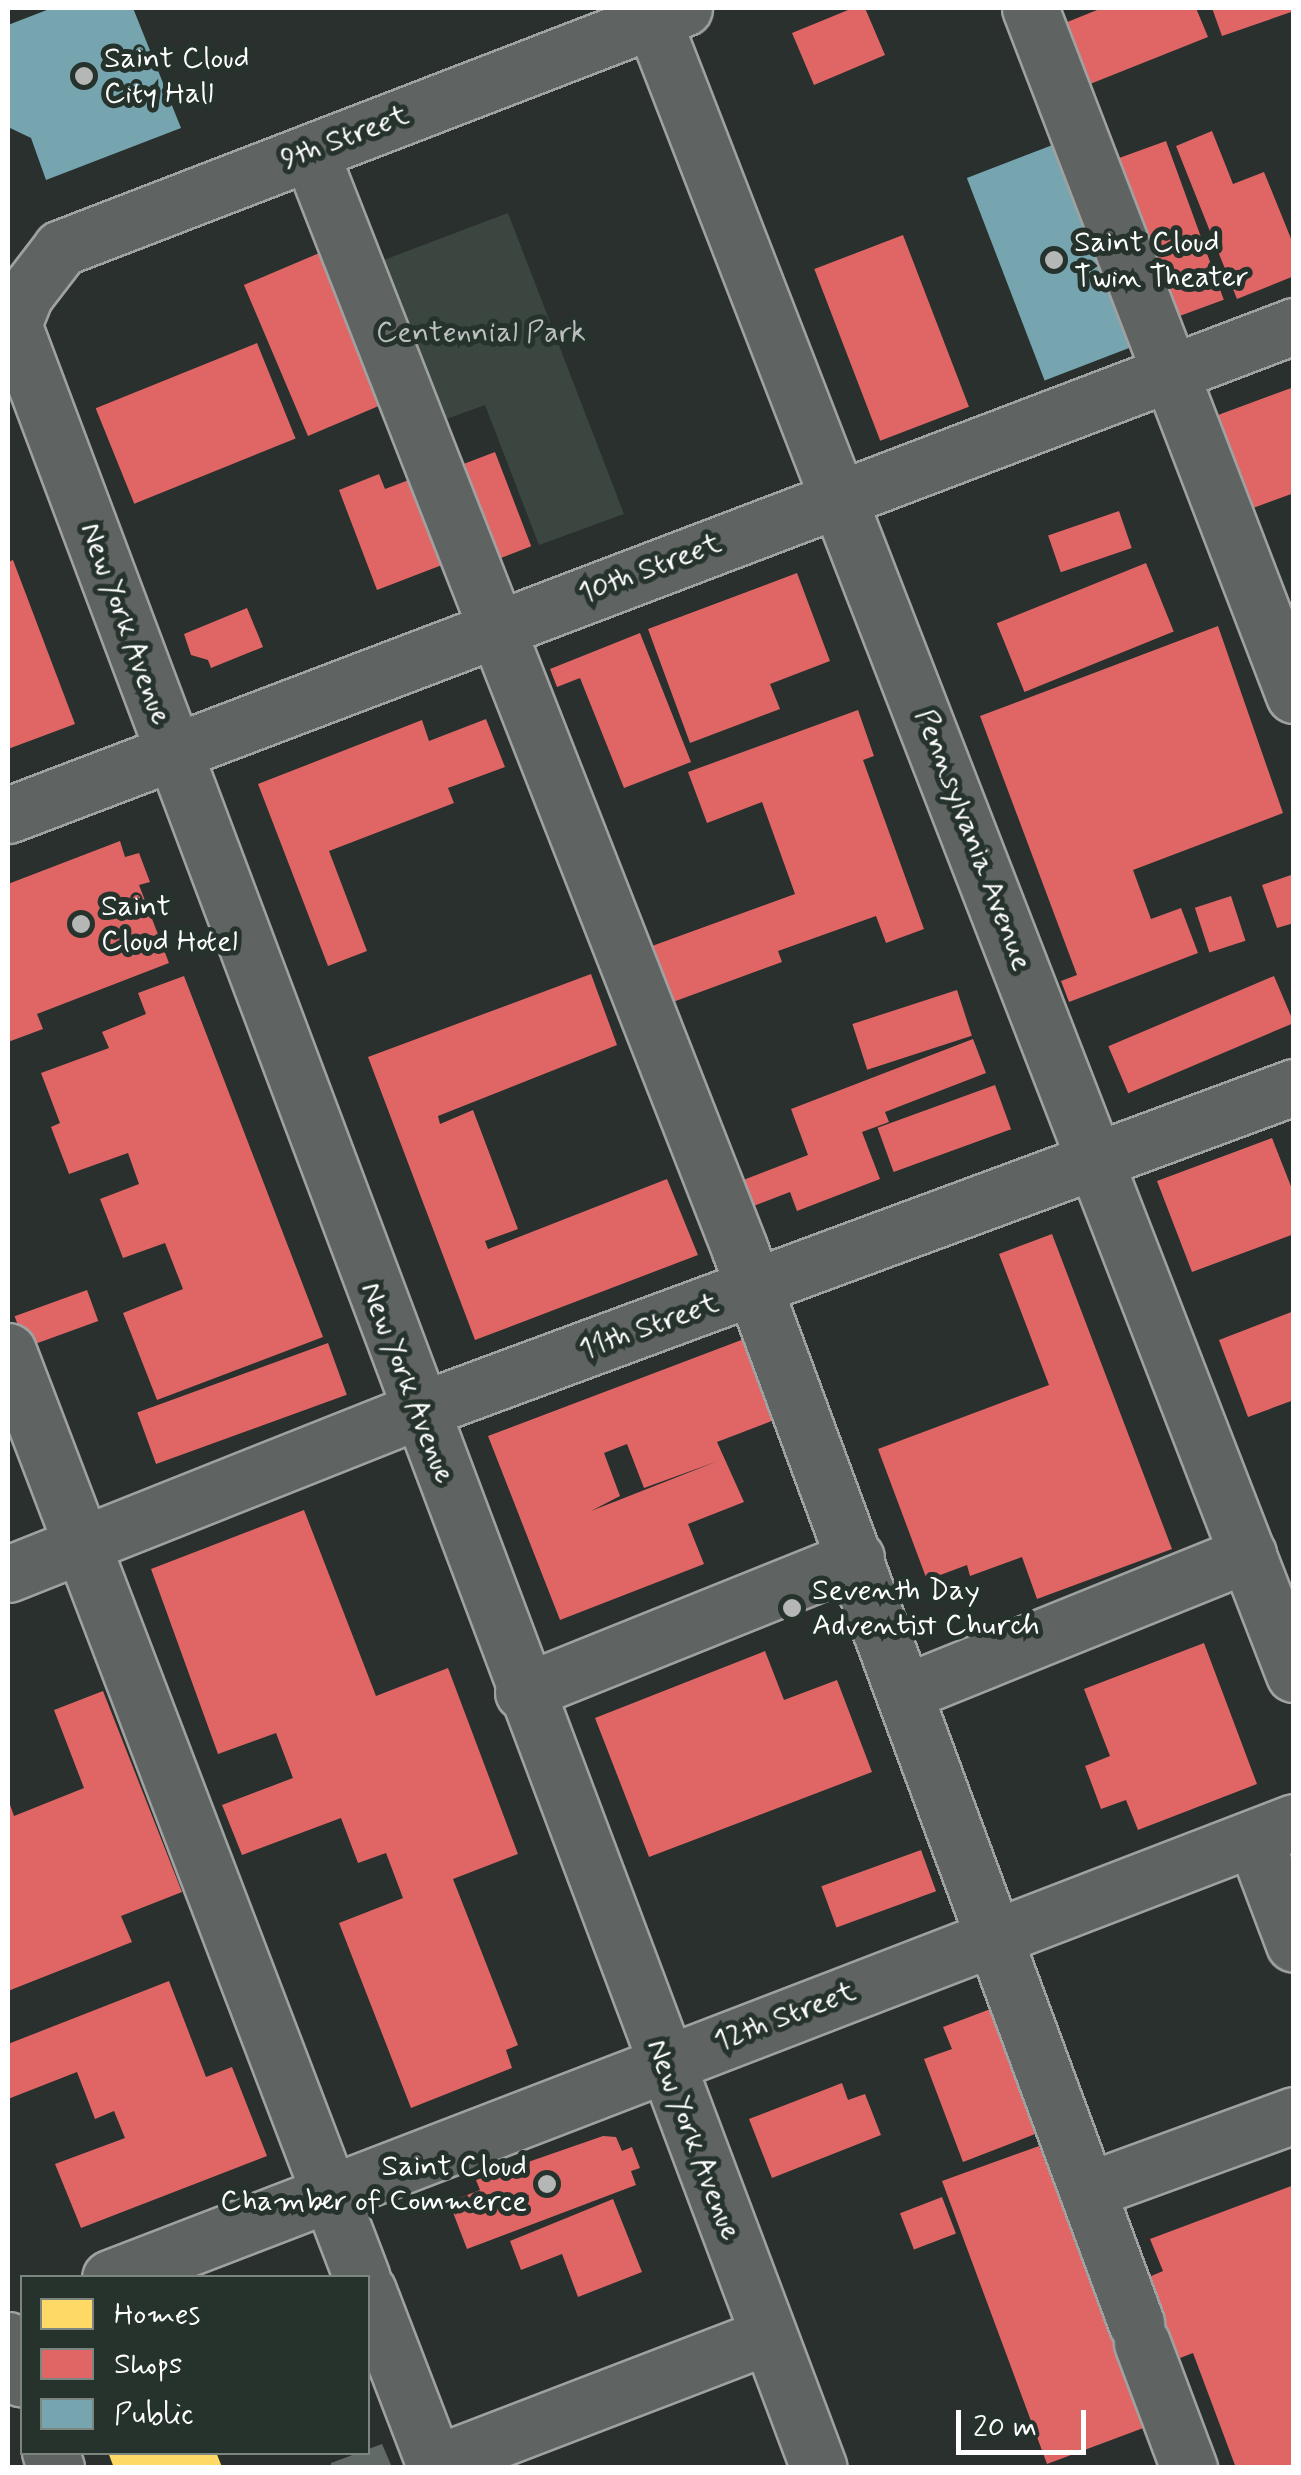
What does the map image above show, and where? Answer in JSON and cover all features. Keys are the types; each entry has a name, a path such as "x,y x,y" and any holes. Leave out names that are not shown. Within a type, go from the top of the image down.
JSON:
{"street":[{"path":"1030,8 1294,694"},
{"name":"9th Street","path":"25,296 60,248 662,12"},
{"name":"Pennsylvania Avenue","path":"662,12 840,496 1294,1674"},
{"path":"310,152 501,626 754,1289 997,1936 1189,2468"},
{"name":"New York Avenue","path":"25,296 13,324 523,1692 819,2468"},
{"name":"10th Street","path":"8,815 1294,326"},
{"name":"11th Street","path":"8,1574 418,1412 1294,1086"},
{"path":"8,1352 361,2275"},
{"path":"906,1692 1248,1554"},
{"path":"523,1692 856,1558"},
{"path":"1274,1830 1294,1944"},
{"name":"12th Street","path":"118,2275 1274,1830"},
{"path":"1089,2190 1294,2114"},
{"path":"370,2296 435,2466 768,2336"},
{"path":"8,2340 20,2373"}],"green space":[{"name":"Centennial Park","path":"508,213 624,514 539,545 485,405 441,421 381,261"}],"shaded area":[{"path":"382,2444 392,2467 331,2467 331,2463 352,2455 370,2455 370,2448"}],"building: Homes":[{"path":"109,2455 217,2455 222,2467 114,2468"}],"building: Shops":[{"path":"853,8 865,8 885,55 814,85 792,33"},
{"path":"1102,8 1196,8 1208,37 1080,88 1055,27"},
{"path":"1212,8 1294,8 1294,11 1222,36"},
{"path":"1212,131 1233,184 1264,172 1294,246 1294,276 1237,299 1176,146"},
{"path":"1166,141 1224,300 1169,320 1111,161"},
{"path":"903,235 969,407 880,441 814,269"},
{"path":"324,251 388,402 308,436 244,285"},
{"path":"257,343 296,438 134,504 96,408"},
{"path":"1294,387 1294,493 1245,511 1210,418"},
{"path":"495,452 531,546 494,561 458,466"},
{"path":"379,474 385,489 422,475 455,560 377,590 339,490"},
{"path":"1119,511 1132,548 1061,572 1048,535"},
{"path":"13,560 75,724 8,749 8,562"},
{"path":"1146,563 1174,632 1024,692 997,623"},
{"path":"797,573 830,661 770,684 780,709 690,743 648,629"},
{"path":"247,608 263,647 211,668 208,660 191,655 184,634"},
{"path":"1218,626 1283,813 1133,870 1151,919 1181,908 1198,953 1069,1002 1061,981 1077,975 980,716"},
{"path":"640,633 691,762 624,788 580,678 557,687 550,669"},
{"path":"858,710 874,756 863,760 924,929 886,943 876,916 778,951 782,962 673,1002 652,946 795,894 762,802 707,823 688,772"},
{"path":"486,719 505,767 448,788 454,803 329,851 367,951 328,966 258,784 422,720 429,741"},
{"name":"Saint Cloud Hotel","path":"120,841 125,857 139,853 150,882 139,885 169,963 37,1014 43,1029 8,1042 8,884"},
{"path":"1294,874 1294,923 1277,928 1262,885"},
{"path":"1231,896 1246,941 1209,952 1195,908"},
{"path":"591,974 617,1045 438,1116 440,1124 473,1110 518,1229 485,1241 488,1249 667,1179 698,1255 475,1340 368,1057"},
{"path":"184,976 323,1337 157,1400 123,1313 183,1289 165,1243 123,1258 100,1199 139,1184 128,1153 69,1174 51,1127 60,1123 41,1073 109,1048 102,1032 146,1014 138,993"},
{"path":"1274,976 1294,1023 1128,1093 1108,1046"},
{"path":"957,990 972,1036 867,1070 852,1024"},
{"path":"973,1039 986,1073 885,1112 889,1122 862,1132 880,1179 797,1211 790,1192 743,1210 733,1184 808,1155 791,1109"},
{"path":"995,1085 1011,1129 894,1172 878,1128"},
{"path":"1272,1138 1294,1194 1294,1234 1192,1272 1157,1181"},
{"path":"1052,1234 1172,1549 1037,1599 1022,1557 970,1576 967,1565 927,1580 878,1449 1049,1385 999,1254"},
{"path":"87,1290 98,1321 26,1347 15,1316"},
{"path":"1294,1311 1294,1400 1248,1417 1219,1340"},
{"path":"752,1336 782,1417 717,1442 744,1502 688,1524 704,1564 560,1620 488,1436","holes":["627,1444 644,1488 718,1461 591,1511 620,1496 604,1453"]},
{"path":"328,1343 347,1395 156,1464 137,1412"},
{"path":"304,1510 376,1696 448,1668 518,1854 453,1879 518,2045 506,2050 512,2068 411,2108 339,1923 403,1898 386,1853 358,1863 341,1818 242,1855 222,1805 293,1778 276,1733 218,1754 151,1569"},
{"path":"1204,1643 1257,1784 1138,1830 1126,1800 1101,1809 1085,1766 1110,1756 1084,1689"},
{"path":"765,1651 784,1700 837,1680 872,1772 649,1857 595,1718"},
{"path":"103,1691 182,1892 121,1916 132,1942 8,1991 8,1799 14,1816 84,1788 54,1710"},
{"path":"921,1850 936,1891 836,1928 821,1886"},
{"path":"169,1981 206,2077 232,2067 267,2156 81,2228 55,2164 125,2138 114,2111 95,2119 77,2072 8,2099 8,2044"},
{"path":"1001,2005 1048,2129 963,2162 924,2059 952,2049 943,2027"},
{"path":"842,2083 848,2100 865,2094 881,2135 772,2178 749,2119"},
{"path":"603,2136 616,2137 622,2151 632,2147 640,2168 631,2171 636,2185 467,2249 449,2202 480,2190 476,2180"},
{"path":"1039,2146 1110,2332 1162,2314 1149,2277 1163,2271 1150,2239 1294,2185 1294,2468 1236,2468 1193,2353 1180,2358 1169,2332 1119,2352 1146,2427 1047,2464 942,2181"},
{"path":"942,2197 956,2233 914,2250 900,2213"},
{"path":"613,2199 642,2272 578,2297 562,2254 521,2270 510,2241"}],"building: Public":[{"name":"Saint Cloud City Hall","path":"52,8 133,8 181,128 46,180 31,138 8,127 8,25"},
{"name":"Saint Cloud Twin Theater","path":"1063,141 1141,344 1045,380 967,178"}],"place":[{"name":"Saint Cloud City Hall","path":"84,76"},
{"name":"Saint Cloud Twin Theater","path":"1054,260"},
{"name":"Saint Cloud Hotel","path":"81,924"},
{"name":"Seventh Day Adventist Church","path":"792,1608"},
{"name":"Saint Cloud Chamber of Commerce","path":"547,2184"}]}
